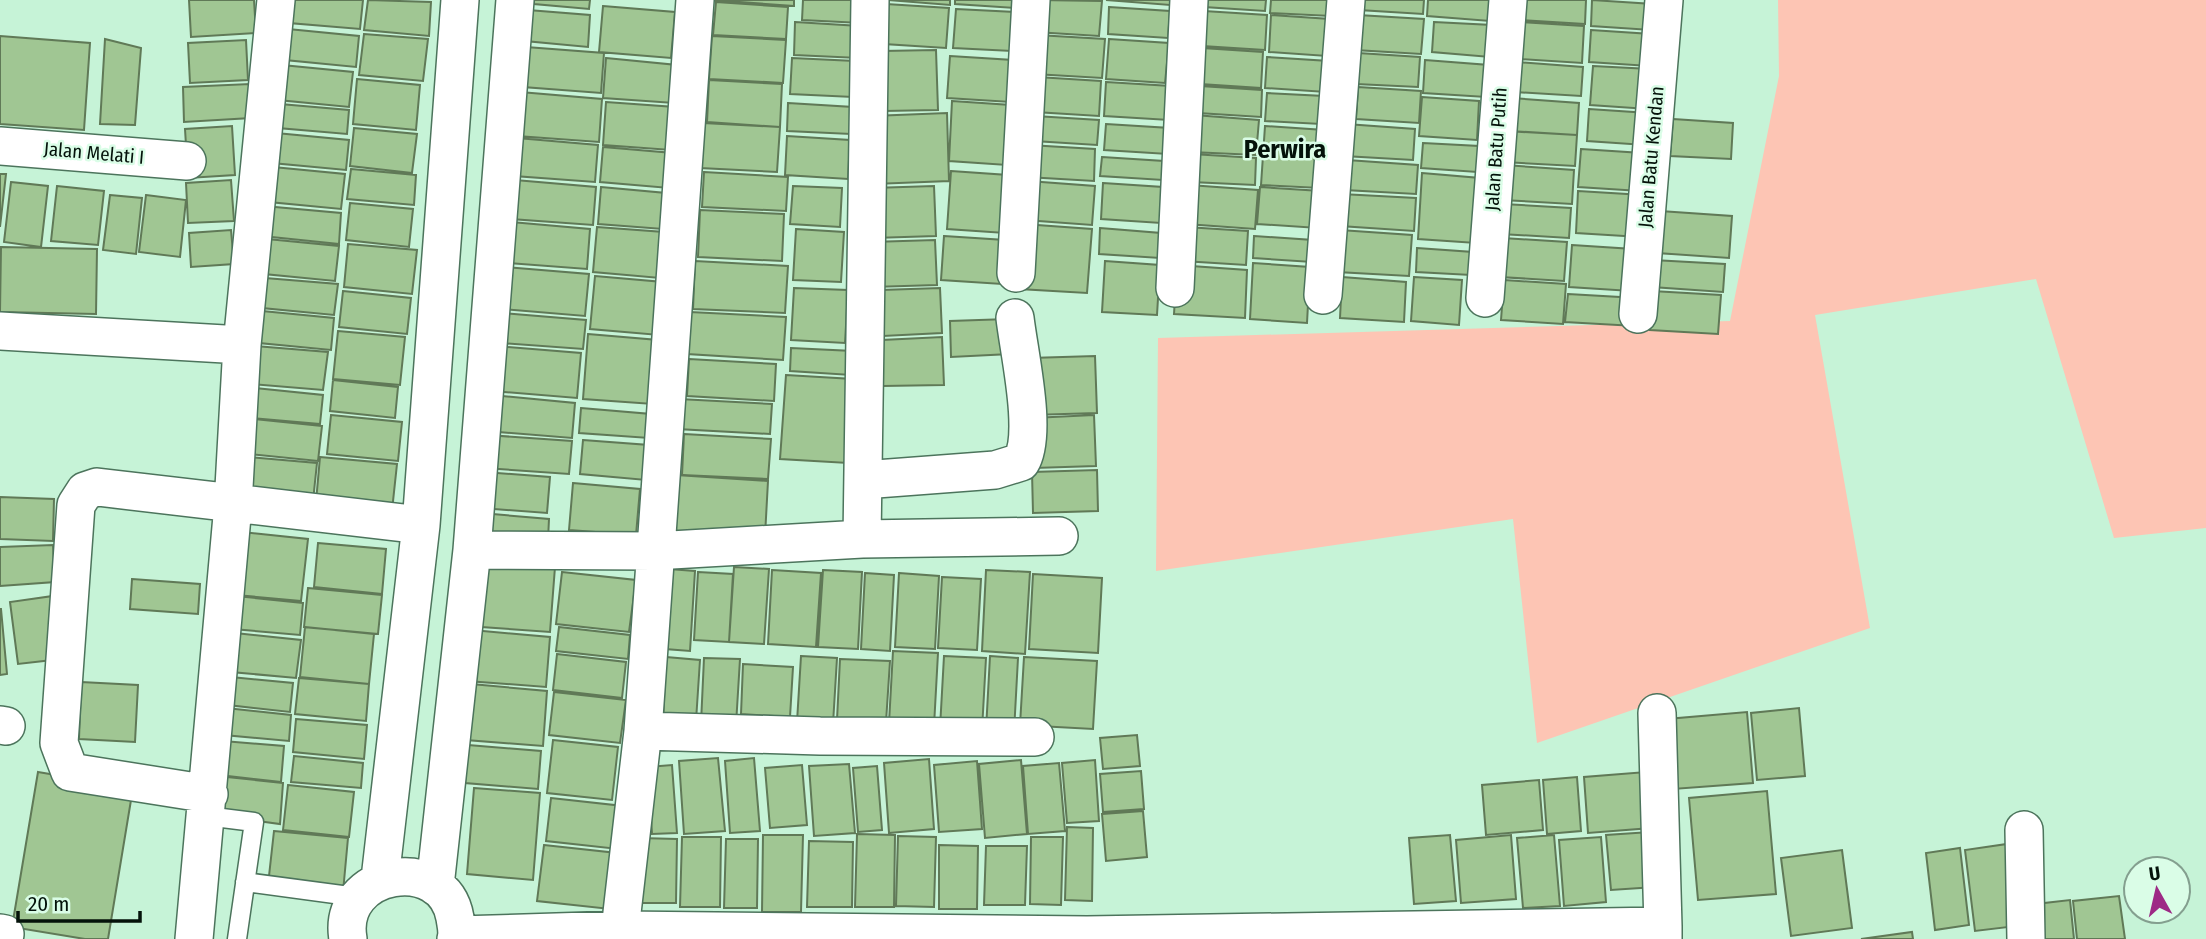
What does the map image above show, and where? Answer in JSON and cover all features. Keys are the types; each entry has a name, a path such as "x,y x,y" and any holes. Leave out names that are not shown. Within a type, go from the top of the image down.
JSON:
{"street":[{"path":"194,939 233,505 242,345 276,0"},
{"path":"348,939 346,926 368,888 421,525 460,0"},
{"path":"435,886 472,550 515,0"},
{"path":"620,930 643,732 695,0"},
{"path":"862,539 870,0"},
{"path":"1016,273 1031,0"},
{"path":"1175,288 1189,0"},
{"path":"1323,295 1346,0"},
{"name":"Jalan Batu Putih","path":"1485,298 1508,0"},
{"name":"Jalan Batu Kendan","path":"1638,314 1664,0"},
{"name":"Jalan Melati I","path":"0,146 187,161"},
{"path":"444,192 498,196"},
{"path":"863,480 995,470 1021,462 1026,454 1028,433 1015,318"},
{"path":"0,331 242,345"},
{"path":"208,805 70,772 64,764 59,743 76,505 85,491 97,488 421,525"},
{"path":"472,550 654,551 862,539 1059,536"},
{"path":"368,888 408,875 435,886 453,908 457,937 620,930 1155,937 1663,933 1657,713"},
{"path":"643,732 1035,737"},
{"path":"2024,830 2026,939"}],"lane":[{"path":"208,805 254,822 237,939"},
{"path":"245,883 368,888"}],"shaded area":[{"path":"1778,0 2206,0 2206,528 2114,538 2036,279 1815,315 1870,628 1537,743 1513,519 1156,571 1158,338 1730,321 1779,76"}],"building":[{"path":"189,0 254,0 256,33 191,37"},
{"path":"292,0 363,0 360,29 289,23"},
{"path":"368,0 431,2 429,36 364,30"},
{"path":"534,0 590,0 589,9 534,4"},
{"path":"712,0 794,0 794,6"},
{"path":"803,0 862,0 861,23 802,20"},
{"path":"888,0 950,0 950,5"},
{"path":"955,0 1016,0 1015,8 955,4"},
{"path":"1037,0 1102,1 1099,36 1035,32"},
{"path":"1106,0 1170,0 1170,5"},
{"path":"1204,0 1266,0 1265,11 1204,7"},
{"path":"1271,0 1332,0 1331,16 1270,13"},
{"path":"1360,0 1424,0 1423,14 1359,10"},
{"path":"1428,0 1492,0 1490,21 1427,16"},
{"path":"1522,0 1586,0 1585,24 1521,20"},
{"path":"1592,0 1653,4 1651,30 1591,26"},
{"path":"716,2 788,7 786,39 713,35"},
{"path":"886,4 949,8 946,48 884,44"},
{"path":"603,6 675,12 671,58 599,52"},
{"path":"1109,7 1170,11 1168,38 1108,34"},
{"path":"956,9 1015,12 1012,51 953,48"},
{"path":"528,10 590,15 588,47 525,41"},
{"path":"1204,11 1267,15 1265,50 1202,46"},
{"path":"1271,15 1330,19 1327,56 1269,52"},
{"path":"1358,15 1424,19 1421,54 1355,50"},
{"path":"795,22 860,26 859,58 794,55"},
{"path":"1434,22 1492,25 1490,57 1432,52"},
{"path":"1522,22 1584,26 1582,63 1520,59"},
{"path":"288,29 359,36 356,67 285,60"},
{"path":"1591,30 1651,34 1649,66 1589,62"},
{"path":"364,34 428,39 423,81 359,75"},
{"path":"1037,35 1105,39 1102,78 1034,74"},
{"path":"0,36 90,43 84,130 0,124"},
{"path":"712,36 786,40 783,83 709,79"},
{"path":"105,39 141,48 135,125 100,124"},
{"path":"1109,39 1169,43 1165,83 1106,79"},
{"path":"246,40 248,80 190,83 188,43"},
{"path":"526,47 604,53 601,93 523,87"},
{"path":"1202,48 1263,52 1261,88 1200,84"},
{"path":"936,50 938,110 884,111 882,51"},
{"path":"1358,53 1420,57 1418,87 1356,84"},
{"path":"950,56 1013,60 1011,102 947,98"},
{"path":"1267,57 1329,61 1326,92 1265,88"},
{"path":"606,58 677,65 674,103 603,98"},
{"path":"792,58 855,61 853,97 790,94"},
{"path":"1425,60 1489,65 1486,97 1423,93"},
{"path":"1517,62 1583,67 1581,96 1515,92"},
{"path":"282,65 353,72 349,107 278,100"},
{"path":"1593,66 1650,69 1648,109 1590,105"},
{"path":"1037,77 1101,81 1099,116 1035,112"},
{"path":"357,79 420,85 416,130 353,124"},
{"path":"709,80 782,84 780,127 707,122"},
{"path":"1106,82 1171,86 1169,120 1104,116"},
{"path":"250,84 251,118 184,122 183,87"},
{"path":"1200,86 1262,90 1261,117 1198,113"},
{"path":"1358,87 1421,91 1419,123 1356,119"},
{"path":"520,92 602,99 599,142 517,136"},
{"path":"1267,93 1324,96 1321,124 1265,121"},
{"path":"1422,97 1479,101 1477,140 1419,136"},
{"path":"1512,98 1579,103 1577,135 1510,131"},
{"path":"952,101 1011,105 1007,165 949,161"},
{"path":"606,102 675,107 671,150 603,145"},
{"path":"788,103 853,107 851,134 787,131"},
{"path":"280,104 349,110 347,134 278,128"},
{"path":"1589,109 1648,113 1645,145 1587,141"},
{"path":"947,113 949,181 874,184 872,116"},
{"path":"1194,115 1259,120 1256,155 1191,152"},
{"path":"1035,116 1099,120 1097,145 1034,141"},
{"path":"1673,119 1733,123 1731,159 1670,156"},
{"path":"703,123 780,127 777,172 700,168"},
{"path":"1106,124 1170,128 1168,154 1104,150"},
{"path":"1346,124 1415,129 1413,160 1344,156"},
{"path":"232,126 235,175 188,178 185,129"},
{"path":"1265,126 1324,130 1320,188 1261,185"},
{"path":"354,128 417,134 412,173 350,166"},
{"path":"1506,131 1577,135 1575,166 1504,162"},
{"path":"276,133 349,140 346,170 272,163"},
{"path":"787,136 850,140 848,179 785,175"},
{"path":"517,138 598,145 595,182 514,176"},
{"path":"1423,143 1479,146 1477,172 1421,168"},
{"path":"1029,145 1095,149 1094,181 1027,177"},
{"path":"603,147 673,153 669,188 600,182"},
{"path":"1581,149 1642,153 1640,191 1578,187"},
{"path":"1192,154 1256,158 1255,185 1191,182"},
{"path":"1102,157 1164,161 1163,180 1100,176"},
{"path":"1347,160 1418,165 1416,194 1345,190"},
{"path":"1504,165 1574,170 1572,204 1502,200"},
{"path":"273,167 345,174 341,209 269,202"},
{"path":"351,169 416,175 414,205 347,199"},
{"path":"951,171 1008,175 1005,233 947,229"},
{"path":"704,172 788,177 786,211 702,207"},
{"path":"1422,173 1480,178 1476,243 1418,239"},
{"path":"0,174 6,174 0,227"},
{"path":"231,180 234,221 188,223 186,183"},
{"path":"515,180 596,187 593,225 511,219"},
{"path":"1028,181 1095,186 1092,225 1025,220"},
{"path":"11,182 48,186 41,247 4,242"},
{"path":"1103,183 1163,187 1161,223 1101,219"},
{"path":"1189,185 1258,190 1255,229 1186,224"},
{"path":"57,186 104,191 98,245 51,241"},
{"path":"793,186 842,188 840,227 790,224"},
{"path":"934,186 936,236 873,238 872,188"},
{"path":"601,187 666,193 663,229 598,224"},
{"path":"1260,187 1321,191 1318,228 1257,224"},
{"path":"1578,191 1643,195 1640,237 1576,233"},
{"path":"1341,194 1416,198 1414,231 1340,226"},
{"path":"110,195 142,198 136,254 103,250"},
{"path":"146,195 186,200 180,257 139,252"},
{"path":"350,203 413,209 409,247 346,240"},
{"path":"1503,204 1571,208 1569,238 1501,234"},
{"path":"264,206 341,213 339,244 262,236"},
{"path":"700,210 784,214 782,261 698,257"},
{"path":"1660,211 1732,216 1729,258 1657,253"},
{"path":"511,222 590,229 587,269 508,263"},
{"path":"1023,224 1092,229 1087,293 1019,289"},
{"path":"597,227 664,232 660,278 593,272"},
{"path":"1186,227 1248,231 1246,265 1183,261"},
{"path":"1100,228 1161,233 1160,258 1099,254"},
{"path":"796,229 844,232 841,282 793,280"},
{"path":"231,230 234,264 191,267 189,233"},
{"path":"1340,230 1412,235 1409,276 1337,272"},
{"path":"944,236 1005,240 1002,284 941,280"},
{"path":"1254,236 1313,240 1312,262 1253,258"},
{"path":"1503,238 1567,242 1564,281 1500,277"},
{"path":"267,239 339,246 335,281 264,274"},
{"path":"935,240 937,285 872,287 871,242"},
{"path":"348,244 417,250 412,294 344,287"},
{"path":"1572,245 1633,249 1631,291 1569,287"},
{"path":"1,247 97,249 96,314 0,312"},
{"path":"1417,248 1473,252 1471,275 1416,272"},
{"path":"1653,260 1725,264 1723,292 1652,287"},
{"path":"695,261 788,266 785,313 693,309"},
{"path":"1105,261 1160,265 1157,315 1102,312"},
{"path":"1253,263 1310,267 1307,323 1250,319"},
{"path":"1177,265 1247,270 1245,318 1174,314"},
{"path":"506,267 589,274 585,316 502,309"},
{"path":"595,276 663,282 659,335 590,329"},
{"path":"1342,277 1406,282 1404,322 1340,318"},
{"path":"1414,277 1462,280 1459,325 1411,321"},
{"path":"265,278 338,284 334,315 262,308"},
{"path":"1504,280 1566,284 1563,324 1501,320"},
{"path":"794,288 848,290 845,343 791,340"},
{"path":"940,288 942,333 883,336 881,290"},
{"path":"343,291 411,298 407,334 339,327"},
{"path":"1652,291 1721,295 1718,334 1650,330"},
{"path":"1568,294 1637,298 1635,326 1565,322"},
{"path":"262,311 334,318 331,350 259,343"},
{"path":"690,312 786,317 783,360 687,354"},
{"path":"502,313 586,320 583,349 500,343"},
{"path":"1008,319 1010,354 951,357 950,321"},
{"path":"338,331 405,337 400,385 333,379"},
{"path":"588,334 658,340 653,404 583,399"},
{"path":"942,337 944,385 883,386 882,340"},
{"path":"255,346 328,352 323,390 250,384"},
{"path":"496,346 581,353 577,398 492,391"},
{"path":"791,348 853,351 851,375 790,371"},
{"path":"1095,356 1097,413 1032,415 1030,358"},
{"path":"689,359 776,364 774,401 687,396"},
{"path":"786,375 853,379 848,463 780,459"},
{"path":"333,380 398,387 395,418 330,411"},
{"path":"255,388 323,395 320,424 252,418"},
{"path":"491,395 575,403 572,438 487,431"},
{"path":"679,399 772,404 770,434 677,429"},
{"path":"581,408 651,414 649,438 579,433"},
{"path":"331,415 402,422 398,461 327,454"},
{"path":"1094,415 1096,466 1034,468 1032,418"},
{"path":"253,419 322,426 318,461 249,454"},
{"path":"684,434 771,439 768,479 682,475"},
{"path":"487,435 572,441 569,474 484,468"},
{"path":"583,440 649,445 646,480 580,474"},
{"path":"249,457 317,463 312,510 244,503"},
{"path":"320,457 397,464 391,520 315,513"},
{"path":"1097,470 1098,511 1033,513 1032,472"},
{"path":"484,472 550,477 547,513 481,508"},
{"path":"676,475 768,481 765,536 673,531"},
{"path":"573,483 640,489 636,535 569,530"},
{"path":"0,497 54,499 53,541 0,539"},
{"path":"481,513 549,519 548,540 479,534"},
{"path":"242,532 308,539 301,601 236,595"},
{"path":"318,543 386,549 382,594 314,587"},
{"path":"53,545 55,582 0,586 0,547"},
{"path":"472,560 555,567 550,632 467,626"},
{"path":"734,567 769,569 764,644 729,642"},
{"path":"669,569 695,571 690,651 665,649"},
{"path":"772,570 821,573 816,647 768,644"},
{"path":"823,570 862,572 858,649 818,647"},
{"path":"986,570 1030,572 1025,654 982,651"},
{"path":"562,572 636,580 629,632 556,624"},
{"path":"698,572 733,574 729,642 694,640"},
{"path":"865,573 894,575 890,651 861,649"},
{"path":"899,573 939,576 935,649 895,647"},
{"path":"1033,574 1102,578 1098,653 1029,649"},
{"path":"942,577 981,579 977,650 938,648"},
{"path":"132,579 200,584 198,614 130,609"},
{"path":"308,588 382,595 378,634 304,627"},
{"path":"53,596 61,659 18,664 10,602"},
{"path":"236,596 303,603 300,635 233,629"},
{"path":"0,609 7,674 0,675"},
{"path":"305,627 374,634 369,684 300,677"},
{"path":"559,627 630,635 628,659 556,651"},
{"path":"472,630 550,637 546,687 467,681"},
{"path":"235,633 301,640 296,678 231,672"},
{"path":"893,651 938,653 934,726 889,723"},
{"path":"557,654 626,662 622,698 553,690"},
{"path":"801,656 837,658 833,724 797,722"},
{"path":"944,656 986,658 982,730 940,728"},
{"path":"990,656 1018,658 1014,732 986,730"},
{"path":"666,657 700,660 696,721 663,719"},
{"path":"1024,657 1097,661 1093,729 1020,725"},
{"path":"704,658 740,659 736,725 701,723"},
{"path":"840,659 890,661 886,722 837,720"},
{"path":"743,664 793,667 790,717 741,714"},
{"path":"231,677 293,683 290,712 228,705"},
{"path":"299,678 369,684 366,721 295,714"},
{"path":"81,682 138,685 135,742 79,739"},
{"path":"471,684 547,691 543,746 466,740"},
{"path":"554,692 626,700 620,743 549,735"},
{"path":"226,708 291,715 289,741 224,735"},
{"path":"1799,708 1805,776 1757,780 1751,713"},
{"path":"1747,712 1753,783 1673,789 1667,719"},
{"path":"296,719 367,725 364,759 293,752"},
{"path":"1137,735 1140,766 1103,769 1100,738"},
{"path":"553,740 618,747 612,800 547,793"},
{"path":"223,741 284,746 281,782 219,775"},
{"path":"468,745 541,751 538,789 465,783"},
{"path":"294,756 363,763 361,788 291,782"},
{"path":"718,758 725,831 684,834 679,761"},
{"path":"754,758 760,831 730,833 725,761"},
{"path":"929,759 934,829 889,833 884,763"},
{"path":"1021,760 1027,834 985,838 979,764"},
{"path":"1095,760 1099,821 1067,823 1062,763"},
{"path":"977,761 982,829 939,832 934,765"},
{"path":"1059,763 1065,831 1028,834 1023,766"},
{"path":"849,764 855,833 814,836 809,766"},
{"path":"672,765 677,833 652,834 648,767"},
{"path":"802,765 807,825 770,828 765,768"},
{"path":"877,766 882,830 858,832 853,768"},
{"path":"1141,771 1144,809 1103,812 1100,774"},
{"path":"38,772 133,788 108,939 85,939 12,927"},
{"path":"1646,772 1651,828 1588,833 1584,777"},
{"path":"227,777 283,783 280,824 222,816"},
{"path":"1577,777 1581,831 1547,834 1543,780"},
{"path":"1539,780 1543,830 1486,835 1482,785"},
{"path":"288,785 354,792 349,837 283,830"},
{"path":"474,788 540,793 533,880 467,874"},
{"path":"1767,791 1776,894 1698,900 1689,798"},
{"path":"551,798 623,806 618,849 546,841"},
{"path":"1143,811 1147,857 1106,861 1102,814"},
{"path":"1067,827 1093,828 1092,901 1065,900"},
{"path":"274,831 348,838 343,892 268,885"},
{"path":"1650,832 1655,887 1611,890 1606,835"},
{"path":"857,834 895,835 894,907 855,907"},
{"path":"763,835 803,835 801,912 762,912"},
{"path":"1450,835 1456,901 1414,904 1409,838"},
{"path":"1511,835 1516,899 1461,903 1456,840"},
{"path":"1554,835 1560,906 1523,908 1517,838"},
{"path":"898,836 936,837 934,907 896,906"},
{"path":"682,837 721,837 720,907 680,907"},
{"path":"1031,837 1063,837 1061,905 1030,904"},
{"path":"1601,837 1606,902 1564,906 1559,840"},
{"path":"640,838 677,839 676,903 639,903"},
{"path":"726,839 758,839 757,908 724,908"},
{"path":"809,841 853,842 852,907 807,907"},
{"path":"2007,844 2017,926 1975,931 1965,850"},
{"path":"544,845 617,853 610,909 537,901"},
{"path":"939,845 978,846 977,909 939,909"},
{"path":"986,846 1027,846 1025,905 984,905"},
{"path":"1960,848 1969,925 1935,930 1926,853"},
{"path":"1842,850 1852,928 1791,936 1781,858"},
{"path":"2119,896 2125,939 2077,939 2073,901"},
{"path":"2070,900 2074,939 2040,939 2036,904"},
{"path":"1912,932 1913,939 1861,939"}],"district":[{"name":"Perwira","path":"1285,149"}]}
